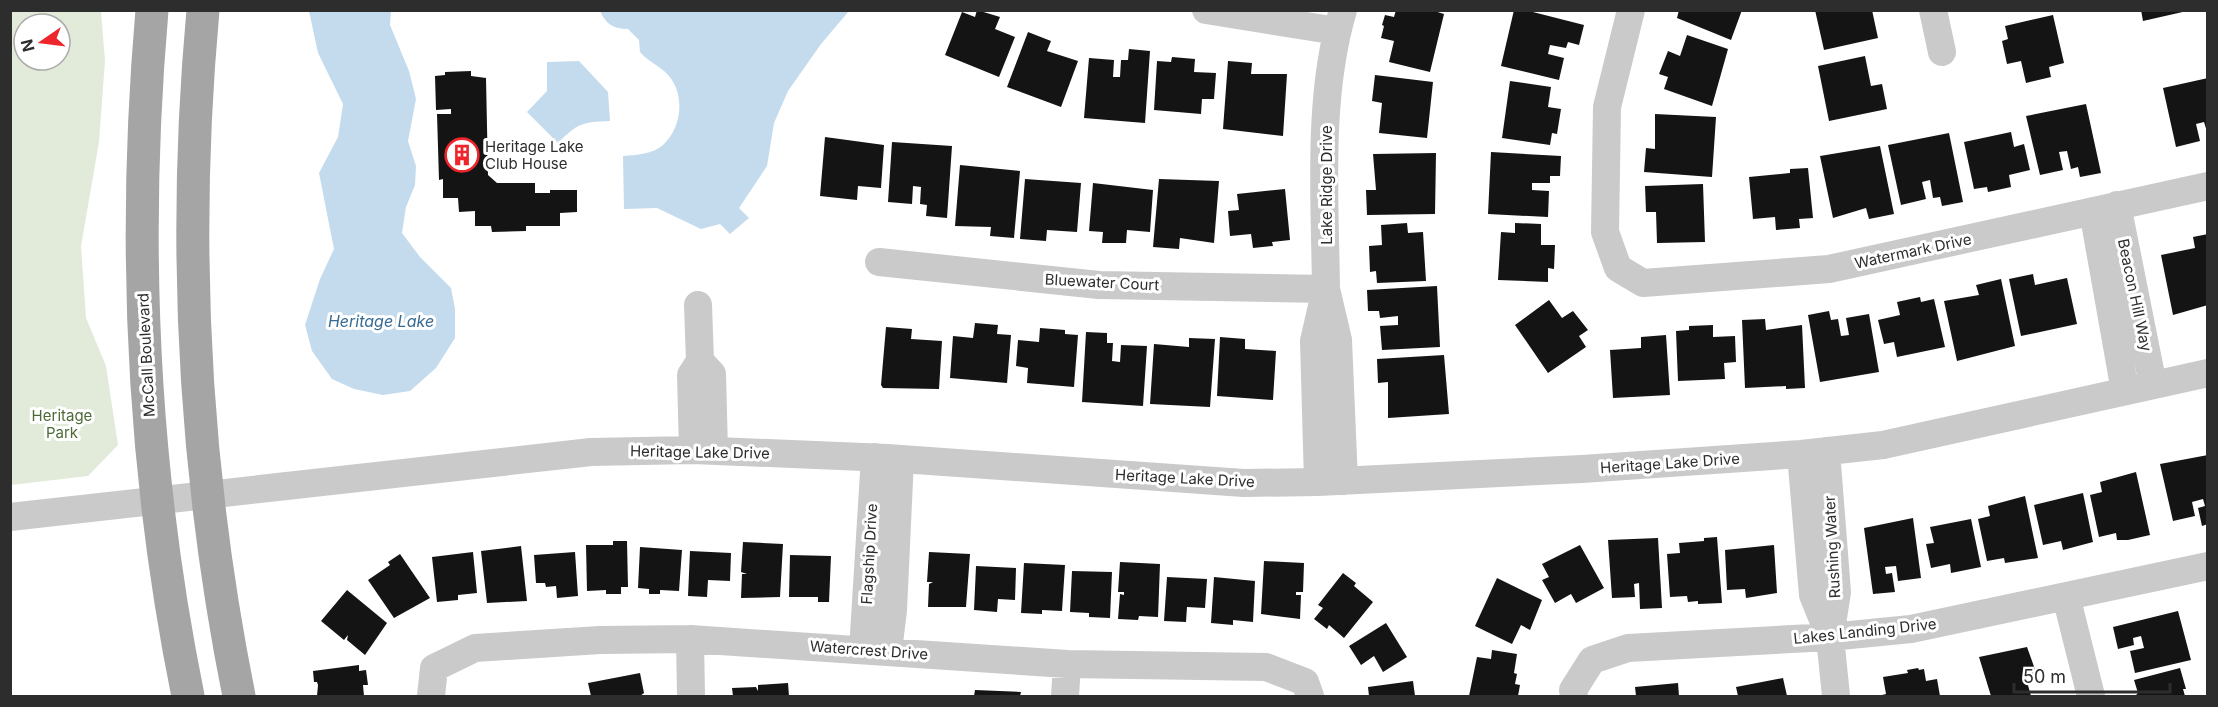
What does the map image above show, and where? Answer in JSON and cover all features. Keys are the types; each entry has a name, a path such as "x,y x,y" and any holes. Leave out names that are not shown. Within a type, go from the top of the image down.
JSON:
{"main road":[{"name":"McCall Boulevard","path":"152,10 143,124 142,251 146,385 157,501 169,590 188,696"},
{"path":"203,10 194,156 193,261 198,380 223,614 239,696"}],"street":[{"path":"1206,10 1340,21"},
{"name":"Watermark Drive","path":"1631,10 1606,107 1605,232 1618,268 1643,283 1829,269 2208,186"},
{"path":"1933,10 1942,52"},
{"name":"Lake Ridge Drive","path":"1331,482 1338,340 1326,289 1324,140 1340,21"},
{"name":"Beacon Hill Way","path":"2105,208 2153,385"},
{"name":"Beacon Hill Way","path":"2105,208 2125,391"},
{"name":"Bluewater Court","path":"879,262 1099,285 1326,289"},
{"path":"698,305 700,361 691,375 703,451"},
{"name":"Heritage Lake Drive","path":"10,517 591,452 703,451 887,458 1244,483 1331,482 1582,469 1814,453 1883,445 2208,373"},
{"name":"Rushing Water","path":"1814,453 1813,595 1830,637 1836,696"},
{"name":"Flagship Drive","path":"875,650 893,610 887,458"},
{"name":"Lakes Landing Drive","path":"1574,696 1574,690 1592,660 1628,648 1830,637 1911,629 2208,566"},
{"path":"2066,597 2091,696"},
{"name":"Watercrest Drive","path":"431,696 434,668 475,648 600,639 690,639 1067,664 1266,667 1307,689"},
{"path":"690,639 692,696"},
{"path":"1065,696 1067,664"}],"green space":[{"name":"Heritage Park","path":"10,11 101,11 105,61 99,142 81,246 86,318 106,366 118,445 88,476 11,485"}],"water":[{"name":"Heritage Lake","path":"309,11 391,11 390,25 409,71 416,99 408,141 416,166 415,185 406,207 402,233 420,257 451,288 455,309 455,338 436,368 410,391 383,395 354,389 332,379 312,351 305,325 320,279 334,249 319,173 338,137 343,104 318,53"},
{"path":"600,11 849,11 821,44 788,91 774,123 767,166 739,208 749,218 730,234 720,224 701,229 657,208 624,209 623,156 649,152 663,145 674,130 679,102 669,76 640,52 639,40 628,29 611,25"},
{"path":"579,61 608,92 610,121 581,125 558,143 527,112 547,91 547,62"}],"building":[{"path":"977,10 1000,17 995,29 1015,37 999,77 945,55 962,12 975,17"},
{"path":"1396,10 1431,10 1444,14 1430,72 1389,62 1394,41 1381,38 1384,26 1382,25 1385,15 1394,17"},
{"path":"1514,10 1525,10 1584,25 1579,45 1568,42 1566,48 1550,45 1548,54 1564,58 1559,80 1501,66"},
{"path":"1679,10 1742,10 1731,40 1677,18"},
{"path":"1815,10 1872,10 1878,38 1824,50"},
{"path":"2141,10 2187,10 2187,11 2143,21"},
{"path":"2053,15 2064,63 2049,67 2051,77 2026,83 2021,61 2007,64 2002,41 2008,39 2005,26"},
{"path":"1028,32 1051,41 1047,51 1078,61 1061,107 1007,87"},
{"path":"1687,35 1728,49 1712,106 1664,89 1668,77 1659,74 1668,51 1680,56"},
{"path":"1129,49 1150,51 1145,123 1084,118 1089,58 1114,60 1113,77 1120,77 1121,60 1128,60"},
{"path":"1865,56 1871,86 1882,84 1887,109 1829,121 1818,66"},
{"path":"1172,57 1195,59 1194,72 1216,73 1214,99 1202,99 1201,114 1154,110 1157,61 1171,62"},
{"path":"1228,61 1252,63 1251,74 1287,74 1283,136 1223,129"},
{"name":"Heritage Lake Club House","path":"471,71 471,76 486,78 488,175 497,183 535,183 535,193 550,193 550,190 577,190 577,212 560,213 560,226 526,226 526,231 492,232 491,226 475,226 475,211 459,212 458,198 443,198 443,179 439,180 437,114 451,114 451,109 436,110 435,76 445,75 445,72"},
{"path":"1375,75 1433,82 1427,138 1379,133 1382,103 1372,101"},
{"path":"2208,78 2208,135 2204,122 2196,124 2200,141 2176,147 2163,88"},
{"path":"1510,81 1551,87 1548,107 1561,109 1557,134 1552,133 1550,145 1502,138"},
{"path":"2086,104 2101,173 2080,177 2078,167 2071,169 2067,151 2059,152 2063,170 2040,175 2026,116"},
{"path":"1655,114 1716,117 1712,177 1644,172 1646,148 1655,149"},
{"path":"2011,132 2014,147 2024,144 2030,170 2009,175 2011,187 1988,192 1987,187 1974,189 1964,142"},
{"path":"1949,133 1963,202 1942,206 1940,197 1933,198 1930,180 1922,182 1926,199 1901,205 1888,145"},
{"path":"825,137 884,145 881,188 858,186 857,200 820,196"},
{"path":"892,142 952,146 947,218 926,216 927,205 920,204 921,187 913,186 912,204 888,202"},
{"path":"1880,146 1894,214 1869,219 1866,208 1833,218 1820,156"},
{"path":"1491,152 1561,156 1560,176 1550,176 1550,183 1532,183 1532,190 1549,191 1548,217 1488,214"},
{"path":"1436,153 1435,214 1367,215 1366,190 1376,190 1373,154"},
{"path":"960,165 1020,171 1014,238 990,236 991,227 955,226"},
{"path":"1808,168 1813,218 1799,219 1800,228 1776,230 1775,217 1753,219 1749,177 1790,173 1790,169"},
{"path":"1025,179 1081,183 1077,232 1047,230 1046,241 1020,239"},
{"path":"1159,179 1219,181 1214,243 1180,238 1179,249 1153,247"},
{"path":"1093,183 1153,190 1150,232 1127,230 1126,243 1102,243 1103,232 1089,231"},
{"path":"1703,184 1705,242 1657,243 1656,212 1646,212 1645,186"},
{"path":"1285,189 1290,240 1272,242 1273,246 1253,248 1251,234 1230,236 1228,211 1239,210 1237,194"},
{"path":"1407,223 1408,233 1423,232 1426,281 1377,283 1376,271 1370,272 1369,246 1382,245 1381,225"},
{"path":"1515,223 1541,224 1541,245 1555,245 1554,269 1548,268 1548,282 1498,280 1501,232 1515,233"},
{"path":"2208,234 2208,305 2173,315 2161,255 2195,248 2193,237"},
{"path":"2033,274 2035,285 2067,278 2077,324 2021,336 2009,279"},
{"path":"2001,279 2015,346 1957,361 1944,301 1979,295 1976,285"},
{"path":"1437,286 1440,347 1382,350 1380,326 1398,325 1398,316 1380,318 1379,311 1368,311 1367,290"},
{"path":"1920,297 1921,302 1934,299 1945,347 1897,357 1894,342 1884,344 1878,320 1900,315 1897,302"},
{"path":"1549,300 1562,318 1573,311 1588,330 1579,336 1586,347 1548,373 1515,325"},
{"path":"1829,311 1831,320 1838,319 1841,336 1849,335 1846,318 1869,314 1879,372 1820,382 1808,315"},
{"path":"1765,319 1766,330 1802,325 1805,388 1786,389 1786,386 1745,388 1742,320"},
{"path":"975,323 998,325 997,334 1011,335 1007,383 950,378 953,336 973,338"},
{"path":"1713,325 1713,337 1735,336 1736,362 1724,363 1725,379 1678,381 1676,331 1689,330 1689,326"},
{"path":"886,327 912,329 911,339 942,341 939,389 883,388 881,385"},
{"path":"1040,328 1065,330 1065,334 1078,335 1074,387 1027,383 1028,368 1016,366 1018,340 1039,342"},
{"path":"1086,332 1107,333 1107,343 1113,343 1112,361 1120,362 1121,345 1147,346 1143,406 1082,402"},
{"path":"1666,335 1670,395 1613,398 1610,350 1641,348 1641,337"},
{"path":"1220,337 1245,339 1245,349 1276,351 1273,400 1217,396"},
{"path":"1189,338 1215,339 1210,407 1150,404 1154,344 1189,347"},
{"path":"1444,355 1449,414 1388,418 1388,382 1378,383 1377,359"},
{"path":"2208,455 2208,524 2202,526 2198,508 2205,506 2203,499 2192,502 2195,516 2173,521 2160,464"},
{"path":"2136,472 2150,535 2128,540 2117,540 2116,533 2099,537 2090,495 2102,492 2100,482"},
{"path":"2083,493 2093,542 2063,550 2061,541 2043,545 2034,505"},
{"path":"2025,496 2038,558 2005,563 2004,558 1987,561 1978,519 1990,516 1988,506"},
{"path":"1913,518 1921,578 1898,581 1896,566 1885,567 1886,574 1892,573 1895,592 1873,594 1864,528"},
{"path":"1971,519 1981,567 1951,573 1950,564 1931,568 1926,544 1934,543 1930,527"},
{"path":"1717,537 1722,603 1698,604 1698,601 1688,602 1687,596 1670,597 1667,554 1680,553 1679,543 1704,541 1704,538"},
{"path":"1658,538 1662,608 1640,609 1639,583 1634,584 1635,597 1612,598 1608,540"},
{"path":"613,541 627,541 628,587 621,587 621,594 606,594 606,590 587,591 586,545 613,545"},
{"path":"743,542 783,544 780,597 741,598 742,574 747,574 741,572"},
{"path":"1580,545 1604,588 1576,603 1571,594 1555,603 1542,580 1549,577 1542,564"},
{"path":"1774,545 1777,593 1746,598 1745,589 1727,590 1725,550"},
{"path":"521,546 527,601 487,603 481,551"},
{"path":"640,547 682,550 679,591 660,590 660,594 649,594 649,589 638,588"},
{"path":"690,551 731,553 730,581 708,580 707,597 688,596"},
{"path":"473,552 477,593 458,595 458,600 437,602 432,557"},
{"path":"575,552 578,596 557,598 556,586 546,587 545,583 536,583 534,555"},
{"path":"929,552 970,554 966,607 928,607 929,584 933,582 927,582"},
{"path":"400,554 430,598 394,618 368,580 390,565 388,562"},
{"path":"790,555 831,556 829,602 818,602 818,597 789,597"},
{"path":"1264,561 1304,563 1303,592 1296,592 1296,595 1301,595 1300,619 1261,614"},
{"path":"1120,562 1160,564 1158,617 1139,616 1138,620 1118,619 1120,594 1124,595 1124,592 1118,592"},
{"path":"1024,563 1065,565 1062,611 1042,610 1042,614 1021,613"},
{"path":"976,566 1016,568 1015,600 998,599 997,612 974,610"},
{"path":"1072,571 1112,572 1110,618 1089,617 1089,613 1070,612"},
{"path":"1343,573 1356,583 1354,586 1373,602 1344,638 1329,625 1327,629 1314,619 1323,608 1318,605"},
{"path":"1167,577 1207,579 1205,608 1187,607 1186,622 1164,621"},
{"path":"1214,577 1255,581 1253,622 1233,620 1233,625 1211,623"},
{"path":"1497,578 1542,600 1530,630 1521,625 1512,644 1475,626"},
{"path":"347,590 387,623 365,655 347,640 348,635 344,640 321,621"},
{"path":"2178,611 2191,660 2135,673 2130,651 2144,648 2141,636 2133,638 2134,645 2118,649 2113,627"},
{"path":"1386,623 1407,657 1383,672 1374,656 1361,665 1349,646"},
{"path":"2027,647 2037,675 2026,678 2031,696 1991,696 1979,657"},
{"path":"1492,650 1517,654 1514,673 1517,674 1515,684 1520,685 1518,696 1469,696 1477,657 1491,659"},
{"path":"359,665 359,671 366,670 368,685 363,685 364,696 317,696 318,685 314,682 313,671"},
{"path":"1918,668 1919,670 1924,669 1926,681 1937,679 1940,696 1878,696 1886,694 1883,677 1908,673 1907,670"},
{"path":"2180,668 2186,689 2183,689 2185,696 2135,696 2138,693 2134,680"},
{"path":"640,673 644,693 640,696 591,696 588,683"},
{"path":"1783,678 1787,696 1738,696 1736,687"},
{"path":"1413,681 1415,696 1369,696 1368,687"},
{"path":"788,683 789,696 733,696 732,688 756,687 758,691 758,685"},
{"path":"1678,683 1679,696 1636,696 1635,687"},
{"path":"975,690 1021,692 1020,696 974,696"}],"place":[{"name":"Heritage Lake Club House","path":"462,155"}]}
